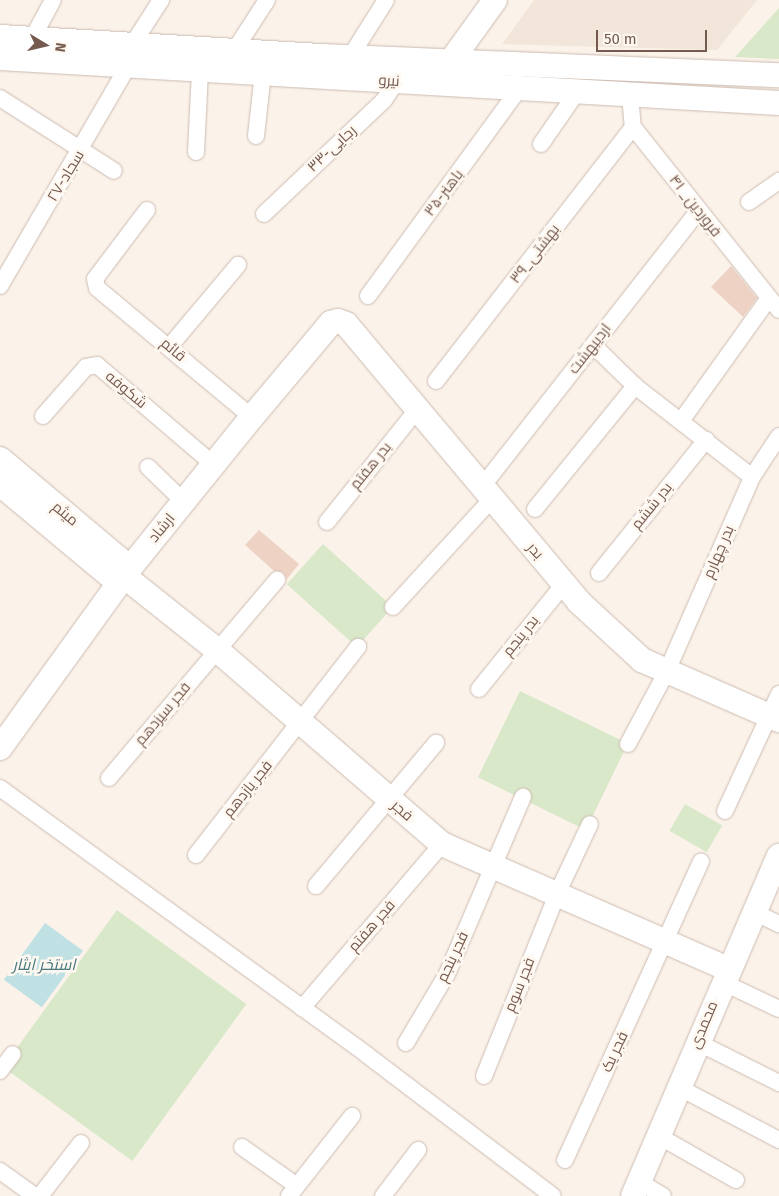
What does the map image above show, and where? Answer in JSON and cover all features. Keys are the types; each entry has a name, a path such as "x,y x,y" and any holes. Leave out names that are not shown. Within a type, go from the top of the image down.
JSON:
{"street":[{"path":"32,39 53,0"},
{"name":"۲۷-سجاد","path":"0,286 82,148 161,0"},
{"path":"234,51 268,0"},
{"path":"350,56 386,0"},
{"path":"448,85 451,61 495,0"},
{"name":"نیرو","path":"0,37 32,39 200,68 448,85 779,103"},
{"name":"نیرو","path":"0,58 234,51 779,75"},
{"path":"196,152 200,68"},
{"path":"256,136 263,72"},
{"name":"۳۳-رجایی","path":"264,214 384,100 397,81"},
{"name":"۳۵-باهنر","path":"368,296 519,89"},
{"path":"541,144 576,92"},
{"path":"630,95 633,127"},
{"path":"0,98 82,148 114,171"},
{"name":"۴۱ _فروردین","path":"633,127 774,304"},
{"name":"۳۹_بهشتی","path":"436,381 633,127"},
{"path":"749,202 779,181"},
{"name":"قائم","path":"147,210 95,278 96,284 252,417"},
{"name":"اردیبهشت","path":"486,494 593,345 699,210"},
{"path":"170,346 238,265"},
{"path":"681,421 774,304"},
{"name":"بدر","path":"338,321 346,324 416,411 579,602 642,660 774,718"},
{"name":"ارشاد","path":"0,748 118,570 184,502 331,323 338,321"},
{"path":"593,345 636,386 752,477"},
{"name":"شکوفه","path":"42,416 86,367 97,365 214,465"},
{"path":"535,509 636,386"},
{"name":"بدر هفتم","path":"327,522 416,411"},
{"name":"بدر چهارم","path":"628,744 667,671 752,477 779,436"},
{"name":"بدر ششم","path":"599,572 706,440"},
{"name":"میثم","path":"0,459 118,570"},
{"path":"148,467 184,502"},
{"name":"میثم","path":"0,484 118,570"},
{"path":"393,607 486,494"},
{"name":"فجر","path":"118,570 217,650 442,844 666,943 725,976"},
{"name":"فجر سیزدهم","path":"109,778 277,580"},
{"name":"بدر پنجم","path":"478,689 564,584"},
{"name":"فجر یازدهم","path":"196,855 301,724 358,647"},
{"path":"725,811 774,718 779,694"},
{"path":"316,886 436,743"},
{"path":"0,788 302,1008 553,1196"},
{"name":"فجر پنجم","path":"406,1043 447,974 523,797"},
{"name":"فجر سوم","path":"484,1076 557,894 590,824"},
{"name":"فجر هفتم","path":"302,1008 442,844"},
{"name":"محمدی","path":"635,1188 725,976 779,858"},
{"name":"فجر یک","path":"564,1160 666,943 702,861"},
{"path":"754,912 779,924"},
{"path":"725,976 779,1009"},
{"path":"697,1042 779,1083"},
{"path":"0,1071 13,1054"},
{"path":"678,1087 779,1140"},
{"path":"242,1147 293,1191 352,1116"},
{"path":"657,1135 736,1180"},
{"path":"40,1196 81,1143"},
{"path":"383,1196 418,1150"},
{"path":"0,1171 35,1196"},
{"path":"635,1188 663,1196"}],"shaded area":[{"path":"534,0 757,0 717,50 502,44"}],"green space":[{"path":"779,8 779,59 735,57"},
{"path":"323,544 393,607 357,647 287,584"},
{"path":"520,691 628,744 586,830 478,777"},
{"path":"685,804 722,826 707,852 670,831"},
{"path":"117,910 246,1004 132,1161 3,1067"}],"water":[{"name":"استخر ایثار","path":"45,923 83,951 42,1007 4,980"}],"building":[{"path":"731,266 757,298 743,317 711,287"},
{"path":"259,530 299,564 287,579 283,572 274,571 245,545"}]}
